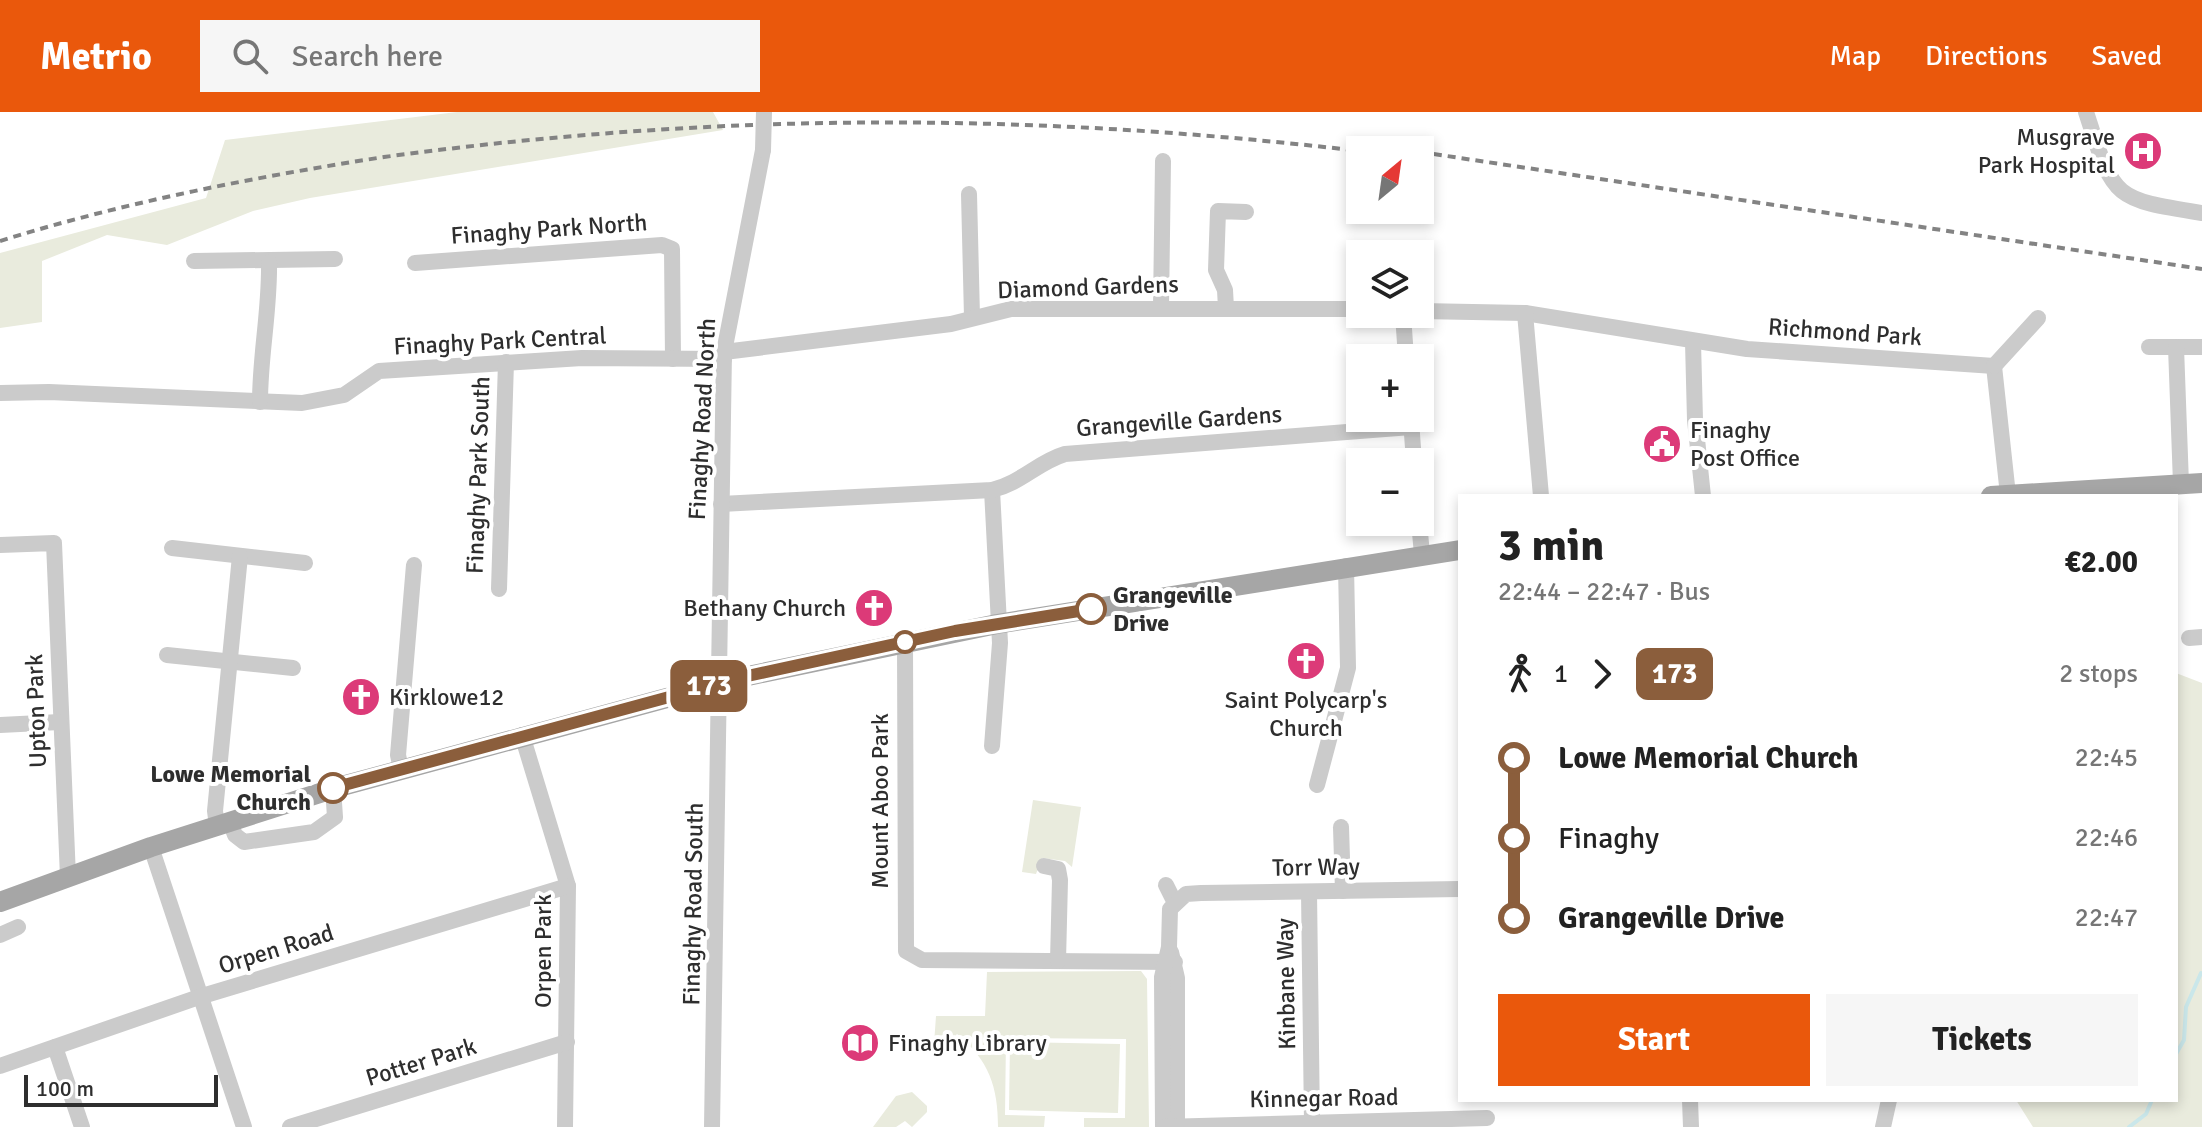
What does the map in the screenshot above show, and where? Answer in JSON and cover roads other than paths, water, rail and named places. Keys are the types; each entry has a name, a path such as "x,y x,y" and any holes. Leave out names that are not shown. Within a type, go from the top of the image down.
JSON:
{"main road":[{"path":"2016,494 2192,483"},
{"path":"0,902 151,847 333,788 719,683 997,624 1458,550"}],"street":[{"name":"Finaghy Road North","path":"719,683 724,356 763,150 764,112"},
{"path":"2086,112 2109,179 2120,191 2152,205 2202,213"},
{"path":"1161,307 1163,161"},
{"path":"969,194 972,317"},
{"path":"1226,308 1225,290 1216,270 1218,211 1246,212"},
{"name":"Finaghy Park North","path":"415,263 662,245 672,249 673,359"},
{"path":"194,261 335,259"},
{"path":"260,402 260,360 270,308 269,262"},
{"name":"Diamond Gardens","path":"724,356 951,324 1011,309 1346,309"},
{"path":"1434,311 1525,313 1693,342 1695,420 1703,494"},
{"path":"1525,313 1541,494"},
{"path":"2000,494 1994,366 2038,318"},
{"name":"Richmond Park","path":"1693,342 1833,357 1994,366"},
{"path":"2149,347 2202,347"},
{"path":"2176,347 2192,483"},
{"name":"Finaghy Park Central","path":"0,393 49,392 260,402 326,401 344,395 379,371 506,362 724,356"},
{"name":"Finaghy Park South","path":"499,589 506,362"},
{"name":"Grangeville Gardens","path":"721,504 992,490 1012,485 1050,459 1065,454 1346,429"},
{"path":"992,490 1000,643 992,746"},
{"path":"1420,536 1422,554"},
{"name":"Upton Park","path":"0,545 54,543 68,877"},
{"path":"172,548 305,563"},
{"path":"240,556 215,811 244,842 314,832 325,828 335,817 333,788"},
{"path":"401,769 398,755 414,565"},
{"path":"1317,785 1348,668 1346,566"},
{"name":"Mount Aboo Park","path":"905,642 906,951 911,957 1058,961"},
{"path":"167,655 293,668"},
{"name":"Finaghy Road South","path":"712,1127 719,683"},
{"path":"0,725 60,722"},
{"name":"Orpen Park","path":"522,735 568,886 565,1127"},
{"path":"1343,891 1346,835"},
{"path":"151,847 244,1127"},
{"path":"1044,866 1058,869 1060,880 1058,961 1170,957"},
{"path":"1163,1127 1170,909 1174,901 1166,885"},
{"name":"Orpen Road","path":"0,1066 199,997 568,886"},
{"name":"Torr Way","path":"1174,901 1186,894 1201,893 1458,889"},
{"name":"Kinbane Way","path":"1309,892 1312,1123"},
{"path":"0,935 18,927"},
{"path":"1170,957 1177,1127"},
{"name":"Potter Park","path":"290,1127 567,1042"},
{"path":"55,1047 82,1127"},
{"path":"1486,1102 1487,1122"},
{"path":"1690,1102 1691,1127"},
{"path":"1883,1127 1889,1102"},
{"name":"Kinnegar Road","path":"1163,1127 1487,1122"}],"waterway":[{"path":"2178,1050 2184,1040 2186,1007 2201,973"},
{"path":"2129,1127 2146,1114 2151,1102"}],"railway":[{"path":"0,241 142,203 287,173 508,142 630,132 872,122 992,124 1113,129 1346,150"},
{"path":"1434,154 2202,269"}],"place":[{"name":"Musgrave Park Hospital","path":"2143,151"},
{"name":"Finaghy Post Office","path":"1662,444"},
{"name":"Bethany Church","path":"874,608"},
{"name":"Grangeville Drive","path":"1091,609"},
{"name":"Saint Polycarp's Church","path":"1306,661"},
{"name":"Kirklowe12","path":"361,697"},
{"name":"Lowe Memorial Church","path":"333,788"},
{"name":"Finaghy Library","path":"860,1043"}]}
